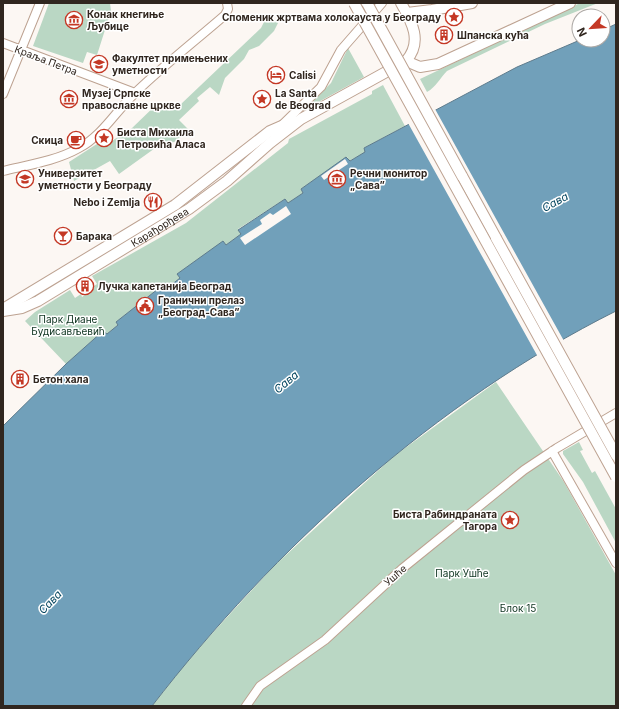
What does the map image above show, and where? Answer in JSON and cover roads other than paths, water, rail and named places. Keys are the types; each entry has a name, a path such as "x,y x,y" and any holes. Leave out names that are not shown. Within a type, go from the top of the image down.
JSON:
{"main road":[{"path":"354,3 616,477"},
{"path":"367,3 616,455"},
{"path":"401,3 414,30 416,42 412,53 406,61 420,67 438,64 570,3"},
{"path":"407,13 472,3"},
{"name":"Карађорђева","path":"3,310 22,308 38,301 189,209 226,181 270,143 301,119 406,61"},
{"name":"Карађорђева","path":"3,310 177,204 255,142 283,124 301,119"}],"street":[{"path":"3,94 40,3"},
{"path":"3,171 63,156 78,149 104,130 119,110 135,93 225,15 228,9 227,3"},
{"name":"Карађорђева","path":"283,124 321,87 341,50 381,4"},
{"name":"Краља Петра","path":"3,43 135,93"},
{"name":"Ушће","path":"246,706 260,686 325,640 436,541 524,470 552,451 616,413"},
{"path":"552,451 616,563"}],"water":[{"name":"Сава","path":"616,24 616,311 549,347 485,388 422,434 362,483 305,535 251,590 200,647 152,706 3,706 3,426 66,364 103,331 107,334 118,325 116,322 163,285 166,289 180,278 177,274 223,241 226,245 241,234 238,230 285,199 288,203 303,193 301,189 346,157 350,161 365,152 364,148 517,67 571,44 571,48 611,48 611,26"}],"place":[{"name":"Споменик жртвама холокауста у Београду","path":"454,17"},
{"name":"Конак кнегиње Љубице","path":"74,20"},
{"name":"Шпанска кућа","path":"444,35"},
{"name":"Факултет примењених уметности","path":"99,64"},
{"name":"Calisi","path":"276,75"},
{"name":"Музеј Српске православне цркве","path":"69,99"},
{"name":"La Santa de Beograd","path":"262,99"},
{"name":"Биста Михаила Петровића Аласа","path":"104,138"},
{"name":"Скица","path":"76,140"},
{"name":"Универзитет уметности у Београду","path":"25,179"},
{"name":"Речни монитор „Сава”","path":"337,179"},
{"name":"Nebo i Zemlja","path":"153,202"},
{"name":"Барака","path":"63,236"},
{"name":"Лучка капетанија Београд","path":"85,286"},
{"name":"Гранични прелаз „Београд-Сава”","path":"145,306"},
{"name":"Бетон хала","path":"20,379"},
{"name":"Биста Рабиндраната Тагора","path":"510,520"}],"park label":[{"name":"Парк Диане Будисављевић","path":"68,324"},
{"name":"Парк Ушће","path":"462,573"},
{"name":"Блок 15","path":"518,608"}]}
